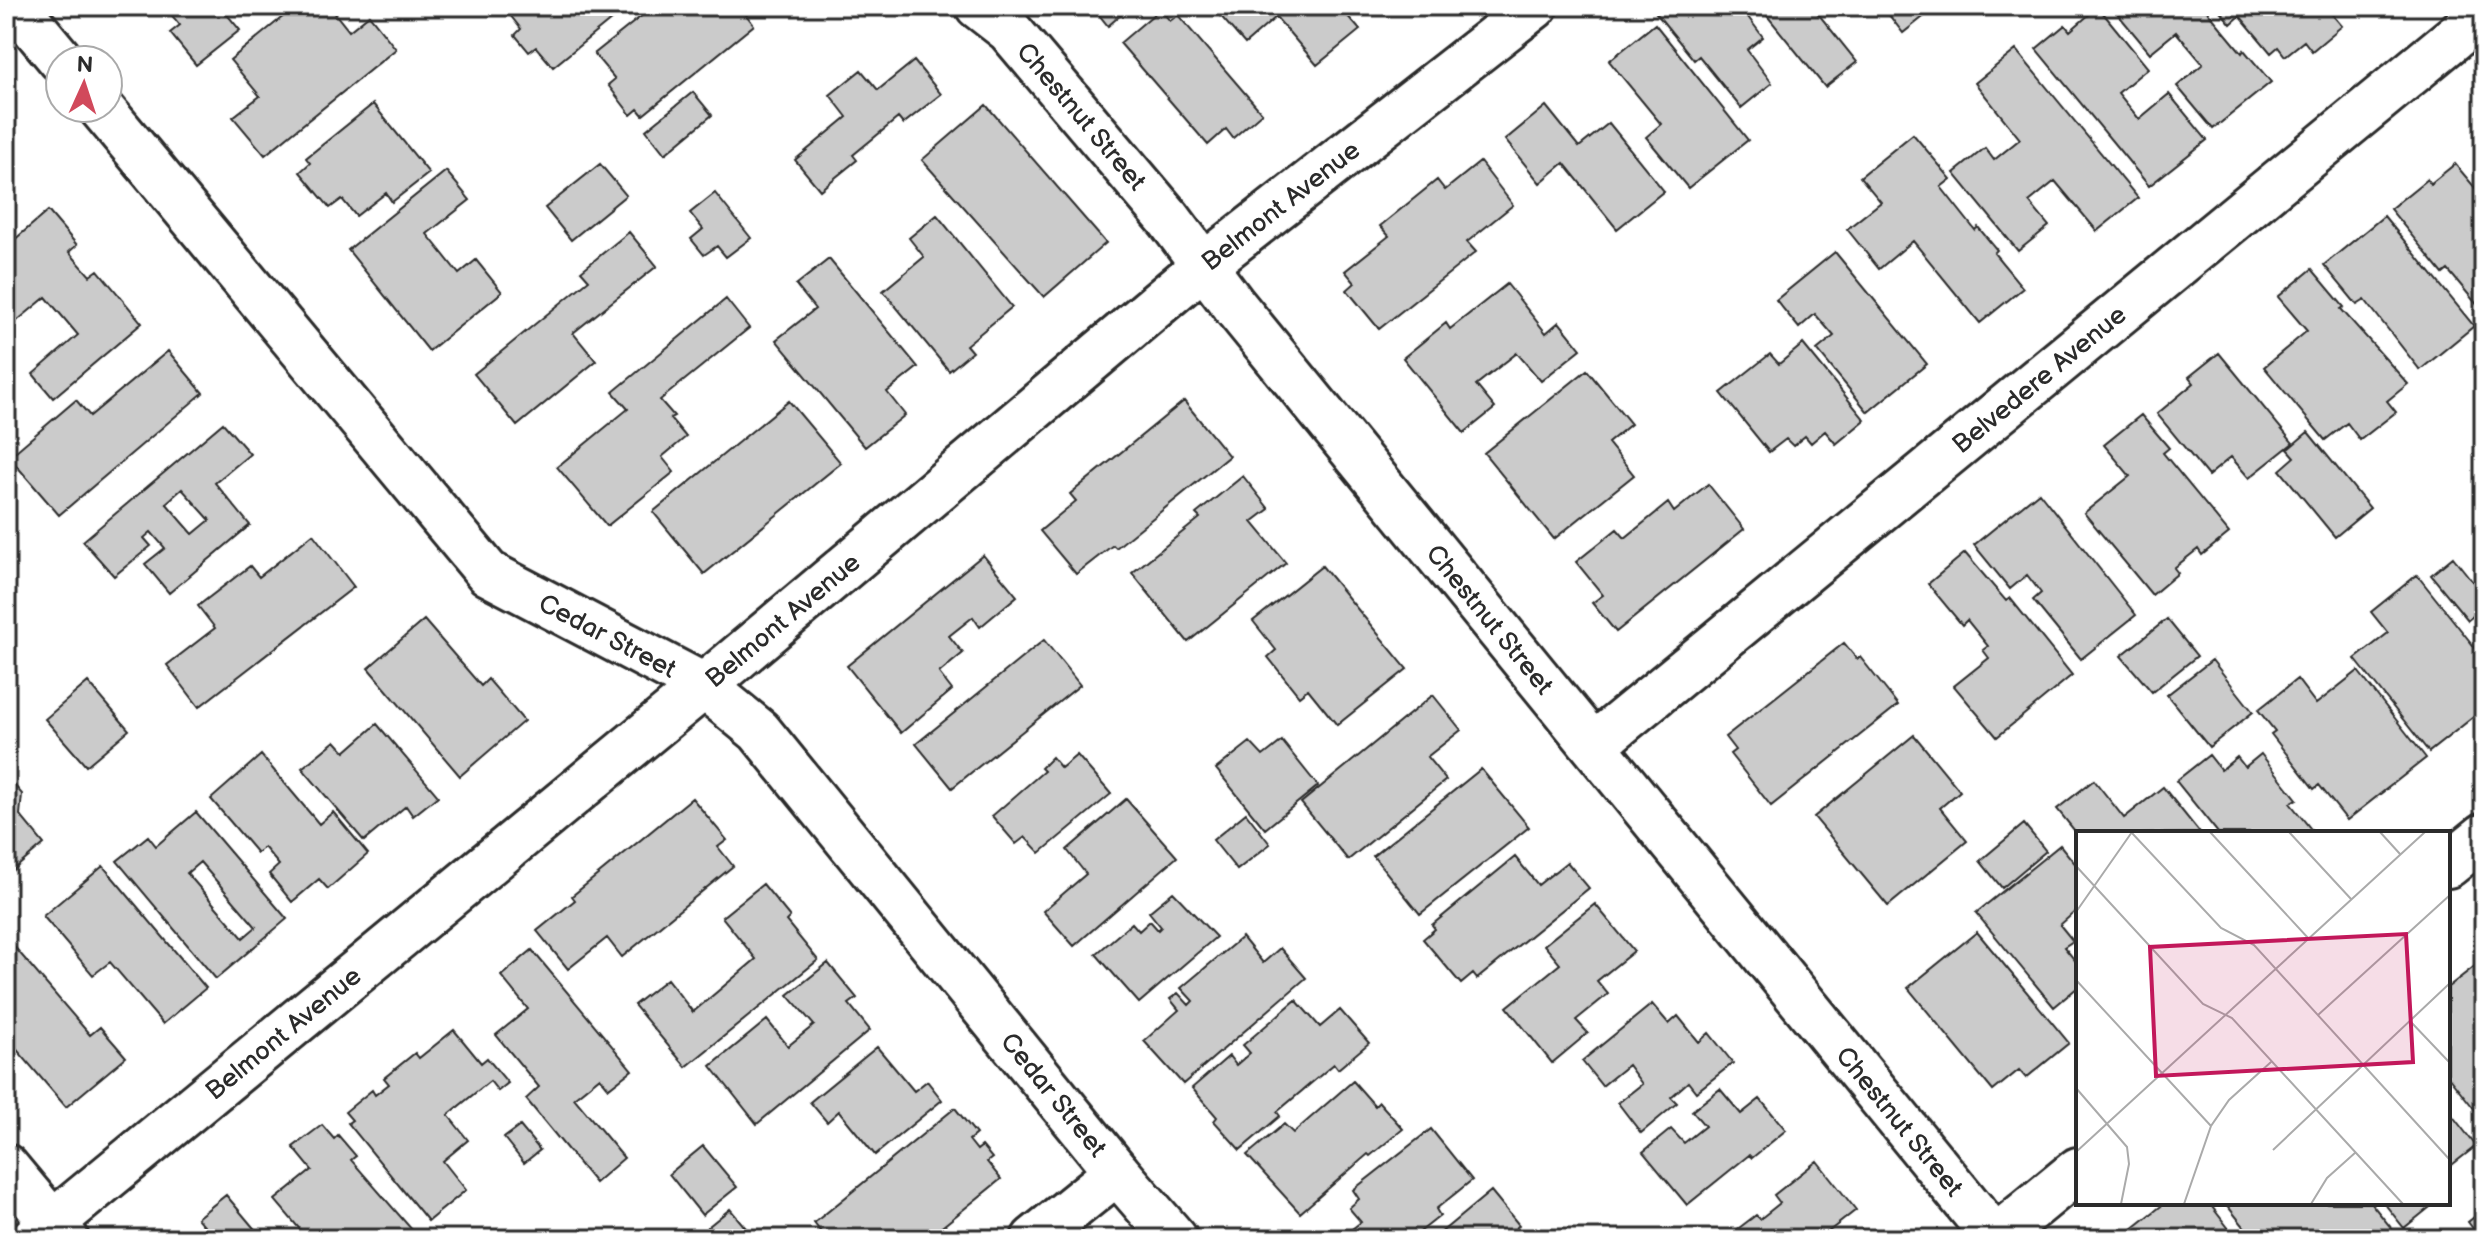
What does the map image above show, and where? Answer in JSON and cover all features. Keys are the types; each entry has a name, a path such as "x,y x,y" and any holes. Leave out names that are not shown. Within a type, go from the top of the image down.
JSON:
{"street":[{"path":"16,6 48,44"},
{"name":"Chestnut Street","path":"978,6 1009,30 1169,219 1203,266 1995,1239"},
{"name":"Belmont Avenue","path":"51,1234 1203,266 1535,6"},
{"name":"Belvedere Avenue","path":"1594,745 2484,13"},
{"name":"Cedar Street","path":"114,124 488,573 704,686 759,731 1117,1172 1175,1239"},
{"path":"6,1167 51,1234"},
{"path":"1034,1239 1117,1172"},
{"path":"1995,1239 2076,1172"}],"building":[{"path":"164,6 220,6 240,30 196,65 170,33 180,25"},
{"path":"296,6 329,6 349,31 369,15 396,49 265,155 233,117 260,96 230,60"},
{"path":"521,6 628,6 553,67 536,47 529,52 515,35 521,29 510,15"},
{"path":"654,6 739,6 754,25 643,115 638,109 631,115 608,85 615,79 594,54"},
{"path":"1092,6 1131,6 1108,26"},
{"path":"1212,6 1339,6 1360,30 1317,65 1276,17 1245,44"},
{"path":"1664,6 1812,6 1857,62 1825,87 1760,7 1748,17 1763,37 1747,50 1772,83 1741,108 1699,56 1694,60 1656,13"},
{"path":"1882,6 1937,6 1903,33"},
{"path":"2111,6 2203,6 2271,82 2213,129 2177,86 2203,64 2176,32 2150,53"},
{"path":"2216,6 2325,6 2342,26 2312,51 2304,41 2285,56 2278,47 2271,53 2240,16 2231,24"},
{"path":"2098,7 2148,68 2118,93 2139,119 2169,94 2207,140 2149,186 2036,49 2065,25 2070,31"},
{"path":"1160,9 1170,21 1178,15 1262,113 1233,138 1226,129 1208,145 1120,43"},
{"path":"1655,24 1748,140 1688,188 1646,137 1661,124 1609,61"},
{"path":"2016,50 2138,198 2097,231 2055,181 2029,202 2049,226 2018,251 1954,173 1985,148 1994,160 2020,139 1975,83"},
{"path":"914,61 941,94 903,124 898,118 853,155 857,160 820,190 795,160 847,117 830,95 861,70 878,90"},
{"path":"693,92 712,115 665,154 646,130"},
{"path":"373,104 429,173 392,202 386,193 356,216 342,199 330,208 300,172 310,163 306,158"},
{"path":"986,105 1106,243 1044,297 922,160"},
{"path":"1546,106 1579,147 1609,123 1664,191 1617,229 1564,163 1540,183 1505,140"},
{"path":"1913,134 1951,179 1941,187 1975,230 1978,227 1997,250 1994,253 2023,288 1980,323 1913,241 1879,269 1847,229 1881,202 1860,177"},
{"path":"1480,162 1513,205 1467,242 1476,252 1379,329 1347,290 1355,283 1345,271 1389,236 1380,226 1437,180 1445,190"},
{"path":"600,164 626,195 571,240 545,208"},
{"path":"2455,164 2482,196 2478,199 2484,206 2484,313 2448,270 2443,274 2390,209 2427,179 2430,184"},
{"path":"446,171 470,200 427,234 459,274 476,260 502,292 429,351 348,250"},
{"path":"715,193 751,238 726,257 717,246 704,255 691,239 703,229 690,213"},
{"path":"48,211 77,245 69,252 90,276 98,270 142,323 53,398 33,374 78,335 46,297 6,330 6,247"},
{"path":"937,215 1012,307 966,345 972,352 949,371 883,291 924,257 909,238"},
{"path":"2384,216 2474,326 2420,370 2365,300 2357,305 2324,265"},
{"path":"629,232 657,266 573,333 596,361 517,426 474,374 589,280 581,271"},
{"path":"1835,252 1927,364 1868,412 1817,350 1834,336 1815,314 1799,328 1776,300"},
{"path":"829,259 918,367 887,392 905,415 865,447 776,340 815,309 796,285"},
{"path":"2312,269 2344,307 2341,309 2408,384 2387,401 2396,412 2360,440 2347,423 2325,440 2264,367 2307,331 2278,297"},
{"path":"1507,284 1546,333 1559,322 1581,349 1541,381 1517,353 1476,385 1495,408 1464,433 1403,358 1446,323 1450,329"},
{"path":"726,299 749,328 660,400 686,437 662,457 674,472 607,526 557,467 628,409 613,392"},
{"path":"1803,344 1865,420 1836,444 1825,431 1811,443 1805,436 1793,446 1786,439 1769,452 1721,393 1770,354 1779,364"},
{"path":"168,351 203,393 59,515 9,457 76,400 90,416"},
{"path":"2219,353 2293,443 2249,478 2231,457 2208,476 2157,414 2194,383 2189,377"},
{"path":"1587,370 1631,424 1608,443 1634,475 1554,539 1484,453"},
{"path":"789,401 841,463 704,574 653,512"},
{"path":"1184,401 1229,456 1116,548 1113,545 1076,574 1040,531 1076,501 1070,494"},
{"path":"2141,415 2169,448 2163,453 2229,533 2202,555 2198,549 2174,568 2178,573 2152,595 2084,513 2130,476 2104,445"},
{"path":"223,423 250,454 215,483 250,525 169,593 145,564 165,548 151,532 144,538 151,546 114,576 83,541","holes":["182,489 210,520 193,534 166,503"]},
{"path":"2308,432 2370,508 2335,537 2280,470 2295,457 2288,449"},
{"path":"1243,476 1269,509 1252,522 1286,563 1188,642 1132,573 1200,518 1196,514"},
{"path":"1708,484 1744,529 1616,632 1592,603 1603,595 1576,562 1617,529 1625,538 1668,503 1674,512"},
{"path":"2039,492 2136,615 2081,659 2033,600 2041,593 2027,575 2010,589 1974,545"},
{"path":"313,534 354,587 199,707 167,665 215,628 198,606 250,566 259,577"},
{"path":"1965,553 2006,601 2010,598 2072,675 1997,737 1954,686 1989,658 1983,650 1988,646 1967,620 1962,625 1928,584"},
{"path":"983,555 1017,596 980,627 973,617 949,636 963,653 939,673 952,690 901,733 847,666"},
{"path":"2453,557 2477,587 2484,582 2484,607 2468,620 2431,575"},
{"path":"1322,566 1407,669 1337,725 1308,689 1299,696 1268,657 1276,650 1253,621"},
{"path":"2417,575 2484,659 2484,715 2481,711 2429,752 2355,659 2388,633 2371,612"},
{"path":"2167,619 2197,656 2152,692 2121,656"},
{"path":"424,620 481,686 488,679 524,721 460,776 368,668"},
{"path":"1044,640 1080,685 952,788 916,744"},
{"path":"1844,643 1857,659 1860,657 1898,705 1771,806 1730,754 1735,750 1725,737"},
{"path":"2212,660 2253,712 2209,747 2167,695"},
{"path":"2358,671 2426,758 2347,820 2319,785 2314,789 2271,734 2275,731 2258,710 2297,679 2316,704"},
{"path":"88,682 129,730 86,766 45,719"},
{"path":"1433,695 1461,730 1427,757 1446,780 1348,860 1301,803"},
{"path":"377,724 438,796 413,816 406,806 364,841 302,768 335,741 345,752"},
{"path":"1914,735 1960,791 1940,808 1967,841 1888,906 1814,817"},
{"path":"1282,741 1318,786 1265,829 1216,769 1250,742 1263,756"},
{"path":"2261,754 2297,799 2290,803 2312,831 2216,831 2176,781 2209,755 2221,770 2237,757 2245,767"},
{"path":"261,755 319,824 333,812 368,854 328,889 319,879 292,902 269,874 279,865 264,847 257,853 211,799"},
{"path":"1077,755 1111,794 1040,853 1025,837 1016,844 992,816 1044,771 1041,768 1052,757 1061,768"},
{"path":"1481,769 1529,827 1420,914 1373,856"},
{"path":"8,778 22,794 20,815 44,844 6,876"},
{"path":"2094,780 2124,818 2163,787 2198,831 2076,833 2057,809"},
{"path":"692,798 727,840 718,847 733,866 622,957 607,938 568,969 537,931 575,900 572,896"},
{"path":"1126,799 1177,857 1074,946 1043,911 1086,874 1067,850"},
{"path":"196,812 287,919 216,979 117,861 148,836 156,846","holes":["200,862 256,927 243,938 187,873"]},
{"path":"1246,813 1270,844 1237,870 1213,840"},
{"path":"2024,824 2046,851 2002,888 1980,861"},
{"path":"2060,845 2076,865 2076,911 2060,925 2073,941 2064,947 2076,962 2076,989 2054,1007 1976,913"},
{"path":"1515,857 1538,885 1567,862 1589,888 1477,979 1473,974 1461,984 1423,939 1435,929 1432,925"},
{"path":"103,866 206,988 163,1024 110,962 93,975 43,916"},
{"path":"763,884 790,917 786,921 818,960 686,1067 634,1005 667,979 693,1012 756,959 722,917"},
{"path":"1173,892 1216,937 1139,1003 1096,954 1132,923 1139,931 1150,921 1158,930 1161,927 1149,912"},
{"path":"1595,904 1634,951 1597,981 1608,994 1576,1020 1588,1033 1552,1063 1507,1007 1560,964 1544,945"},
{"path":"1977,932 2069,1043 2026,1078 2019,1070 1993,1091 1908,988"},
{"path":"6,937 90,1035 100,1027 126,1057 66,1107 6,1037"},
{"path":"1242,937 1263,963 1280,948 1306,978 1183,1084 1144,1041 1179,1010 1170,999 1178,993 1189,1005 1193,1001 1181,988"},
{"path":"532,950 632,1070 609,1088 600,1077 574,1098 624,1158 595,1183 526,1099 539,1087 496,1035 528,1009 501,976"},
{"path":"828,963 857,998 849,1004 870,1030 757,1124 711,1066 767,1020 788,1046 814,1025 788,995"},
{"path":"2475,966 2484,977 2484,1121 2450,1078 2450,985"},
{"path":"1296,1000 1320,1027 1340,1010 1369,1043 1338,1069 1334,1064 1277,1112 1280,1116 1240,1150 1214,1121 1217,1117 1192,1088 1229,1056 1236,1065 1250,1053 1243,1045"},
{"path":"1652,1004 1669,1024 1678,1016 1699,1042 1709,1033 1733,1063 1696,1092 1688,1082 1671,1097 1677,1103 1641,1133 1618,1103 1642,1084 1628,1065 1602,1086 1582,1061"},
{"path":"454,1030 481,1063 487,1058 508,1083 498,1091 490,1081 448,1115 468,1140 443,1161 466,1190 428,1221 348,1123 352,1120 345,1112 372,1090 375,1095 389,1084 384,1078 415,1053 419,1058"},
{"path":"877,1047 914,1091 927,1081 942,1100 875,1155 839,1111 827,1122 810,1102"},
{"path":"1353,1081 1375,1106 1379,1102 1403,1129 1370,1156 1368,1154 1300,1213 1247,1155 1284,1124 1293,1133"},
{"path":"1720,1089 1741,1114 1760,1099 1786,1130 1752,1158 1749,1155 1687,1205 1643,1152 1671,1129 1684,1143 1705,1126 1692,1111"},
{"path":"955,1108 976,1134 969,1140 977,1150 982,1146 992,1158 987,1162 1001,1179 927,1239 891,1239 887,1234 881,1239 826,1239 814,1223"},
{"path":"2450,1113 2476,1146 2450,1166"},
{"path":"322,1125 334,1139 338,1135 356,1156 351,1160 420,1239 308,1239 275,1200 312,1170 293,1147"},
{"path":"520,1126 540,1150 524,1163 504,1138"},
{"path":"1431,1129 1472,1180 1436,1209 1440,1216 1411,1239 1339,1239 1361,1222 1349,1208 1359,1199 1353,1190"},
{"path":"703,1146 737,1187 702,1215 669,1174"},
{"path":"1817,1161 1856,1210 1819,1239 1734,1239 1739,1235 1735,1231 1756,1215 1760,1219 1780,1203 1774,1195"},
{"path":"1491,1191 1519,1225 1506,1239 1433,1239"},
{"path":"226,1195 263,1239 201,1239 209,1232 197,1218"},
{"path":"2162,1205 2211,1205 2236,1238 2123,1239"},
{"path":"2227,1205 2373,1205 2397,1235 2392,1239 2254,1239"},
{"path":"2386,1205 2433,1205 2404,1228"},
{"path":"730,1209 755,1239 693,1239"},
{"path":"2484,1209 2484,1239 2481,1239 2468,1222"}]}
